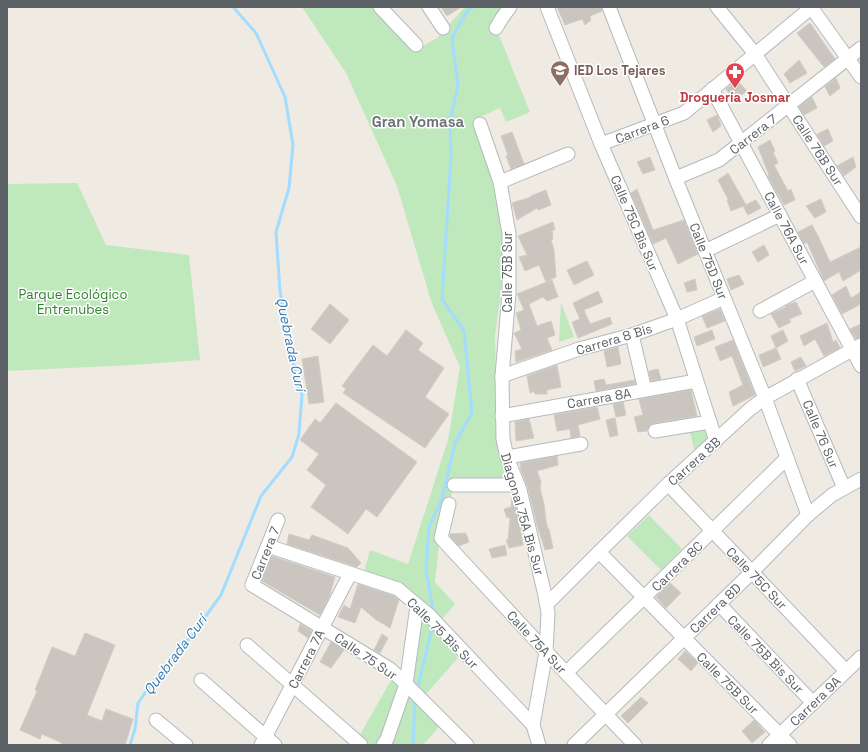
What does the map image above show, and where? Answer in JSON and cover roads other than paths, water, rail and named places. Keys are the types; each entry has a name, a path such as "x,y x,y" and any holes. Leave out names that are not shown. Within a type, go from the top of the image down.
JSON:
{"street":[{"path":"380,7 416,45"},
{"path":"429,7 443,28"},
{"path":"496,28 510,7"},
{"name":"Calle 75C Bis Sur","path":"547,7 601,144 677,319 716,441"},
{"name":"Calle 75D Sur","path":"610,7 676,178 765,398 808,515"},
{"name":"Calle 76B Sur","path":"717,7 755,54 861,217"},
{"path":"811,7 861,78"},
{"name":"Carrera 6","path":"601,144 684,113 811,7"},
{"name":"Carrera 7","path":"676,178 719,160 861,48"},
{"name":"Calle 76A Sur","path":"712,89 815,281 857,347 861,366"},
{"name":"Calle 75B Sur","path":"480,124 500,182 509,234 509,294 502,376"},
{"path":"500,182 568,154"},
{"path":"705,251 780,215"},
{"path":"760,311 815,281"},
{"name":"Carrera 8 Bis","path":"502,376 579,349 632,335 677,319 724,298"},
{"path":"632,335 645,390"},
{"name":"Carrera 8B","path":"547,604 668,484 750,409 765,398 857,347"},
{"name":"Diagonal 75A Bis Sur","path":"502,376 503,439 507,457 518,485 547,604 548,625 546,652 533,724"},
{"name":"Calle 76 Sur","path":"798,379 844,488"},
{"name":"Carrera 8A","path":"502,416 696,381"},
{"path":"655,431 710,422"},
{"path":"507,457 581,444"},
{"name":"Carrera 8C","path":"566,673 787,458"},
{"name":"Carrera 8D","path":"574,745 752,572 808,515 832,495 861,479"},
{"name":"Calle 75C Sur","path":"668,484 846,671"},
{"path":"454,485 518,485"},
{"name":"Calle 75A Sur","path":"449,504 441,538 605,715 635,745"},
{"name":"Carrera 7","path":"252,585 278,520"},
{"name":"Calle 75 Bis Sur","path":"268,546 350,574 393,586 398,589 433,620 533,724"},
{"name":"Calle 75B Sur","path":"599,552 790,745"},
{"name":"Carrera 7A","path":"267,742 293,685 350,574"},
{"name":"Calle 75 Sur","path":"252,585 390,669 466,745"},
{"name":"Calle 75B Bis Sur","path":"719,604 813,703"},
{"path":"383,745 412,690 417,606"},
{"path":"246,645 361,745"},
{"name":"Carrera 9A","path":"769,745 861,657"},
{"path":"201,680 267,742"},
{"path":"156,720 186,745"},
{"path":"533,724 540,745"}],"waterway":[{"name":"Quebrada Curí","path":"130,745 135,729 138,703 152,683 192,635 221,595 261,496 292,457 299,434 302,395 290,351 280,291 276,232 289,188 293,145 285,97 256,33 233,7"},
{"path":"434,614 426,571 429,527 442,499 455,443 472,413 464,331 442,299 451,157 450,121 458,85 452,38 466,13 472,7"},
{"path":"417,690 433,625"},
{"path":"413,745 415,697"}],"place":[{"name":"IED Los Tejares","path":"560,87"},
{"name":"Droguería Josmar","path":"735,89"}],"district":[{"name":"Gran Yomasa","path":"418,122"}],"park label":[{"name":"Parque Ecológico Entrenubes","path":"73,302"}]}
